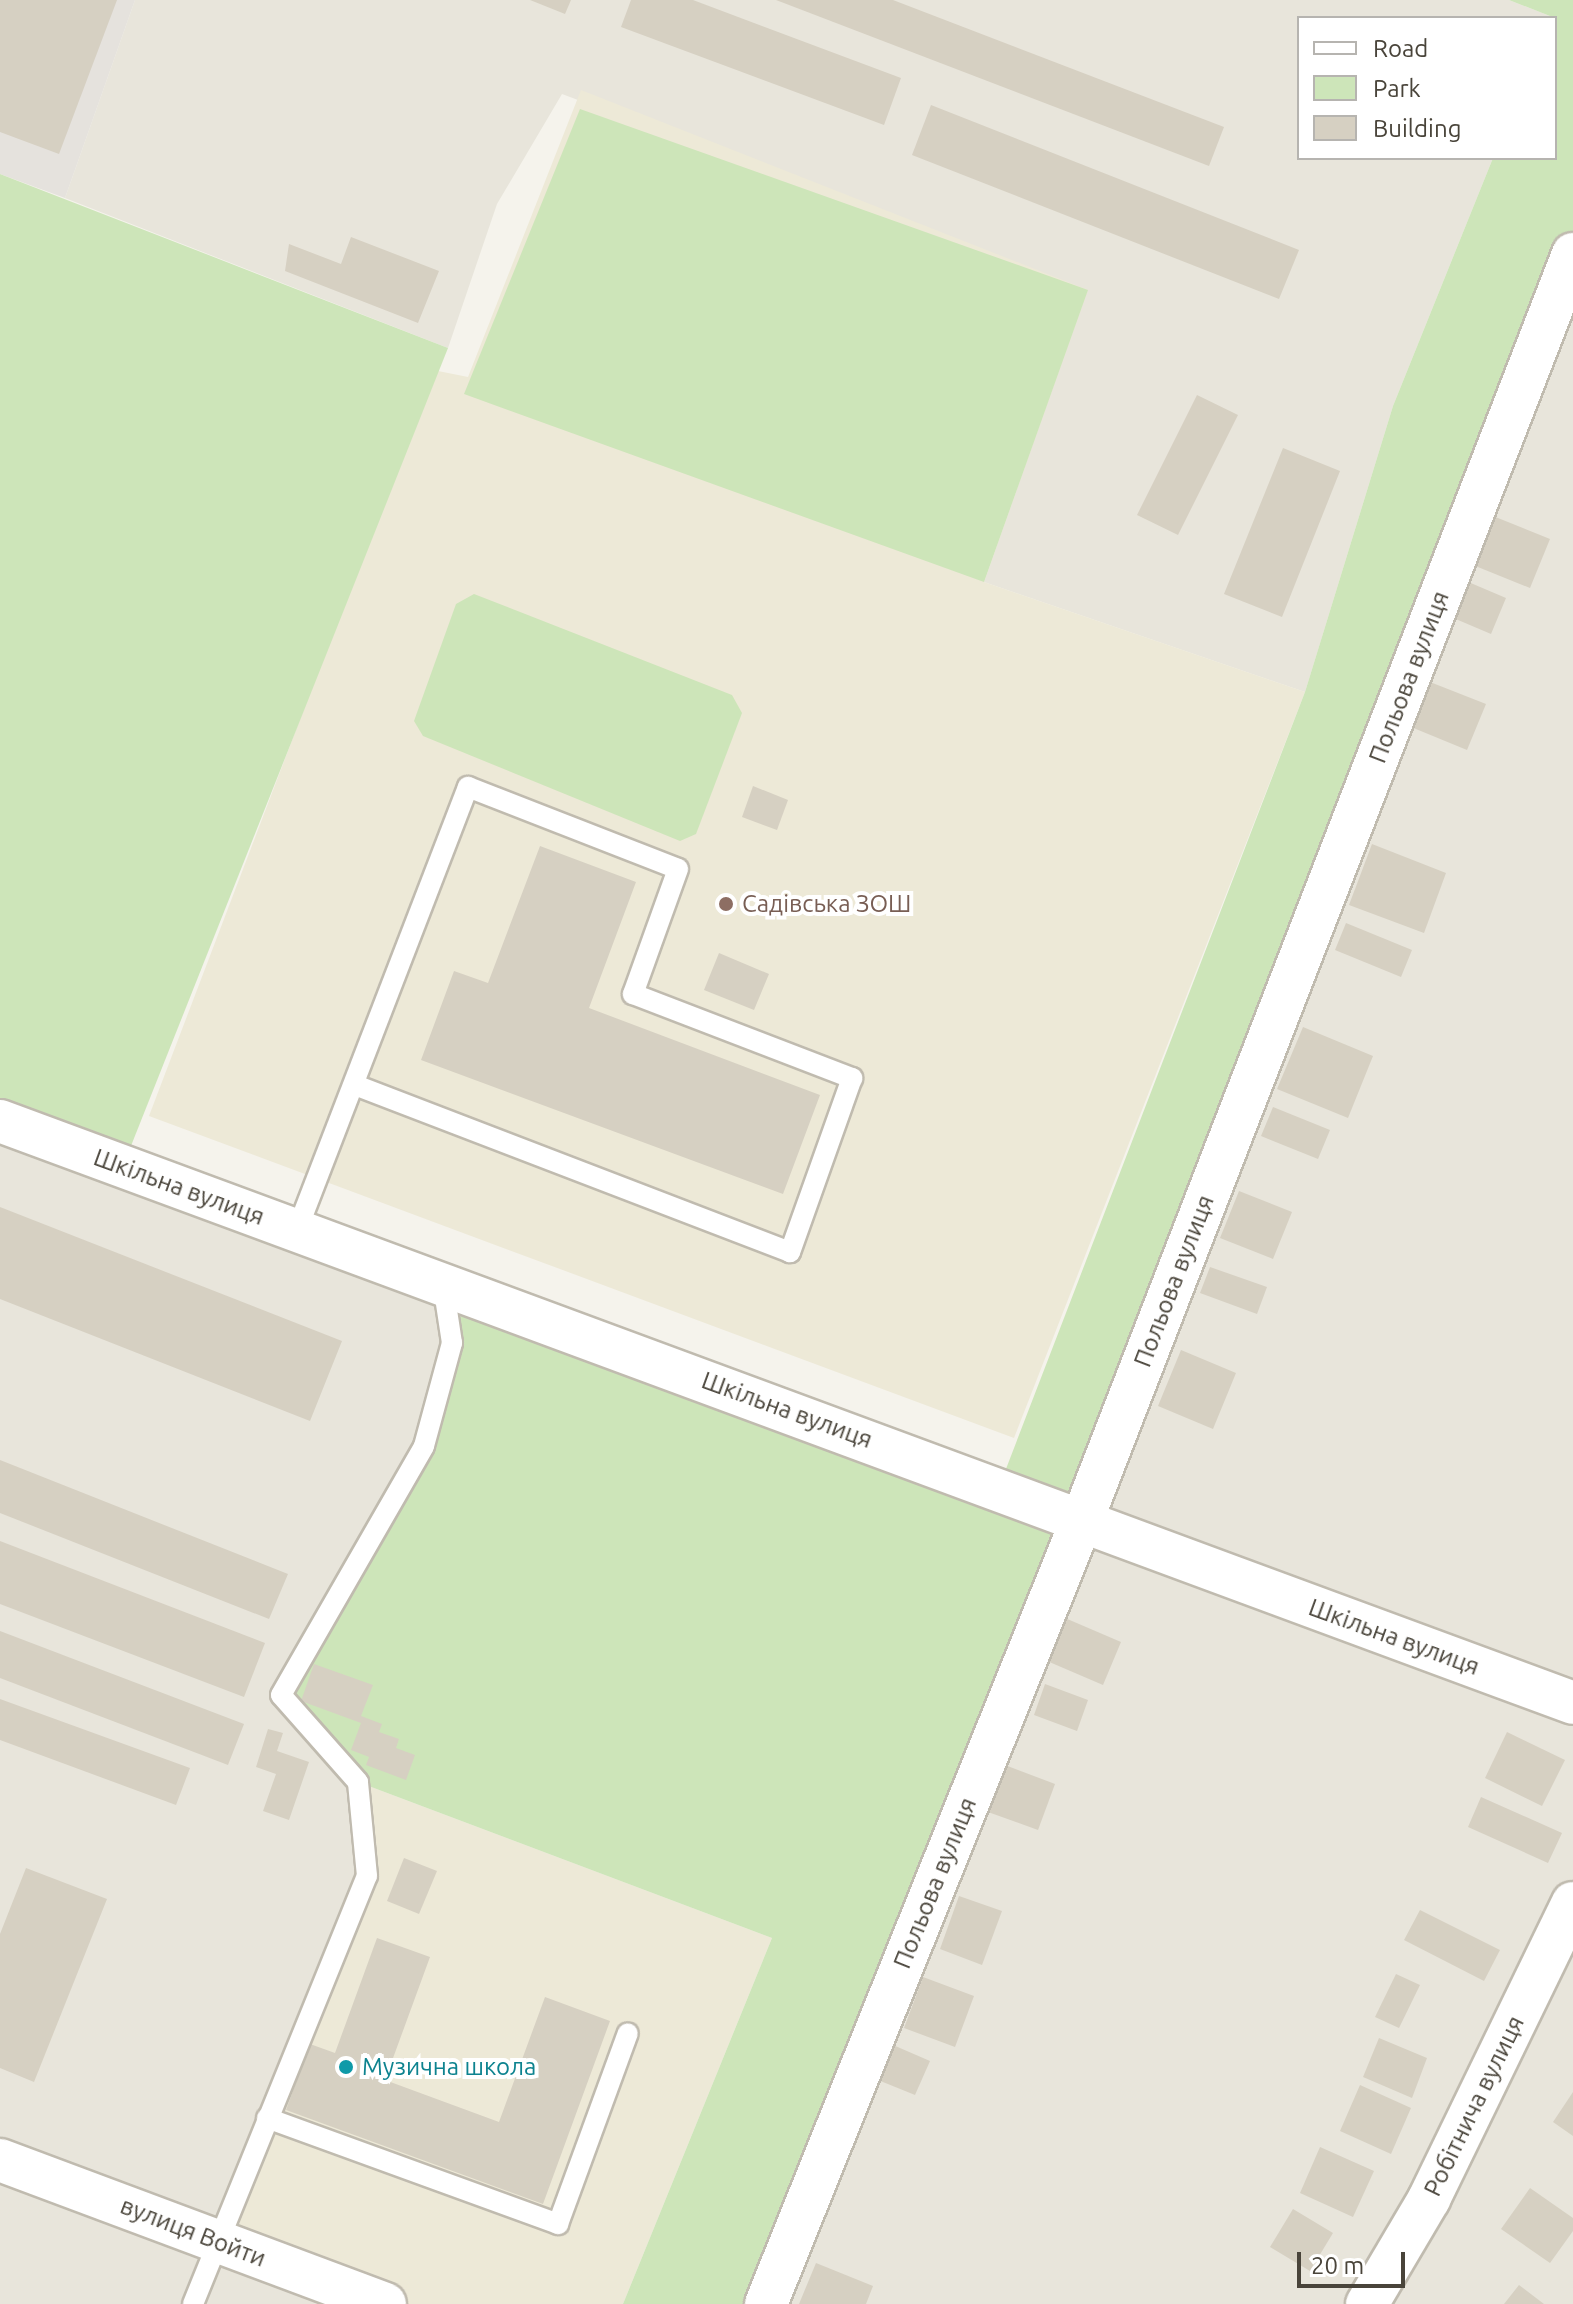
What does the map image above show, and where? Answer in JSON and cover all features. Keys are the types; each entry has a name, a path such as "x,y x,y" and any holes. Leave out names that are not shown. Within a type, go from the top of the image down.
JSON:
{"street":[{"name":"Польова вулиця","path":"766,2304 1082,1520 1573,254"},
{"name":"Шкільна вулиця","path":"0,1121 1573,1703"},
{"name":"Робітнича вулиця","path":"1367,2304 1429,2199 1573,1903"},
{"name":"вулиця Войти","path":"0,2160 385,2304"}],"lane":[{"path":"297,1230 468,787 678,869 633,994 852,1078 790,1252 354,1085"},
{"path":"193,2304 367,1876 358,1782 281,1695 424,1446 452,1343 443,1284"},
{"path":"267,2118 558,2224 628,2033"}],"shaded area":[{"path":"0,0 135,0 65,198 0,174"},
{"path":"135,0 1509,0 1550,16 1297,16 1297,160 1492,160 1393,406 1305,692 984,582 1087,291 562,94 497,204 448,348 65,198"},
{"name":"Садівська ЗОШ","path":"581,90 1088,290 984,582 1305,692 1014,1438 149,1116 433,370 468,377"},
{"path":"1573,265 1573,2304 769,2304"},
{"path":"0,1121 443,1284 452,1343 358,1782 385,2304 0,2304"},
{"path":"358,1782 772,1938 623,2304 385,2304 217,2241 367,1876"}],"green space":[{"path":"1509,0 1573,0 1573,249 765,2304 623,2304 772,1938 358,1782 281,1695 424,1446 452,1343 443,1284 999,1487 1305,692 1393,406 1492,160 1557,160 1557,16"},
{"path":"580,109 1088,290 984,582 464,394"},
{"path":"0,174 448,348 123,1166 0,1121"},
{"path":"474,594 732,695 742,713 696,834 680,841 423,736 414,721 456,604"}],"building":[{"path":"0,0 117,0 59,154 0,132"},
{"path":"530,0 571,0 565,14"},
{"path":"631,0 693,0 901,78 884,125 621,27"},
{"path":"776,0 893,0 1224,127 1209,166"},
{"path":"931,105 1299,250 1279,299 912,155"},
{"path":"351,237 439,271 418,323 285,271 289,244 341,264"},
{"path":"1197,395 1238,415 1178,535 1137,515"},
{"path":"1283,448 1340,471 1282,617 1224,594"},
{"path":"1488,514 1550,539 1530,588 1468,563"},
{"path":"1466,581 1506,598 1491,634 1451,617"},
{"path":"1430,682 1486,704 1467,750 1411,727"},
{"path":"753,786 788,800 777,830 742,817"},
{"path":"1372,844 1446,873 1424,933 1349,905"},
{"path":"540,846 636,882 589,1008 820,1095 783,1194 421,1060 454,971 488,983"},
{"path":"1346,923 1412,950 1401,977 1335,950"},
{"path":"719,953 769,974 754,1010 704,990"},
{"path":"1303,1027 1373,1056 1348,1118 1277,1089"},
{"path":"1273,1107 1330,1130 1318,1159 1261,1136"},
{"path":"1239,1191 1292,1212 1273,1259 1220,1238"},
{"path":"0,1207 342,1341 310,1421 0,1299"},
{"path":"1210,1267 1267,1287 1257,1314 1200,1293"},
{"path":"1181,1350 1236,1373 1213,1429 1158,1406"},
{"path":"0,1460 288,1574 269,1619 0,1513"},
{"path":"0,1541 265,1643 244,1697 0,1604"},
{"path":"1065,1618 1121,1642 1103,1685 1047,1661"},
{"path":"0,1631 244,1724 228,1765 0,1678"},
{"path":"314,1664 373,1685 361,1716 382,1724 379,1732 399,1739 396,1748 415,1755 406,1780 366,1765 369,1757 351,1750 361,1723 301,1701"},
{"path":"1045,1684 1088,1700 1077,1731 1034,1715"},
{"path":"0,1699 190,1768 176,1805 0,1740"},
{"path":"268,1729 283,1733 277,1751 309,1762 289,1820 263,1811 276,1774 256,1767"},
{"path":"1507,1732 1565,1760 1542,1806 1485,1778"},
{"path":"1005,1765 1055,1784 1038,1830 988,1812"},
{"path":"1481,1797 1562,1833 1548,1863 1468,1827"},
{"path":"404,1858 437,1871 419,1914 387,1901"},
{"path":"26,1868 107,1899 34,2082 0,2068 0,1934"},
{"path":"959,1896 1002,1911 982,1965 940,1949"},
{"path":"1420,1910 1500,1950 1484,1981 1404,1940"},
{"name":"Музична школа","path":"377,1938 430,1957 385,2080 499,2122 545,1997 610,2021 543,2204 286,2110 310,2044 335,2053"},
{"path":"1396,1974 1420,1985 1399,2028 1375,2017"},
{"path":"923,1977 974,1996 955,2047 904,2028"},
{"path":"1379,2038 1427,2058 1412,2098 1363,2077"},
{"path":"893,2045 930,2061 915,2095 878,2080"},
{"path":"1360,2085 1411,2108 1391,2154 1340,2131"},
{"path":"1573,2092 1573,2136 1553,2122"},
{"path":"1320,2147 1374,2171 1353,2217 1300,2193"},
{"path":"1530,2188 1573,2218 1573,2231 1550,2263 1501,2229"},
{"path":"1293,2209 1333,2233 1310,2271 1270,2247"},
{"path":"816,2263 873,2286 866,2304 799,2304"},
{"path":"1519,2285 1544,2304 1504,2304"}],"place":[{"name":"Садівська ЗОШ","path":"726,904"},
{"name":"Музична школа","path":"346,2067"}]}
